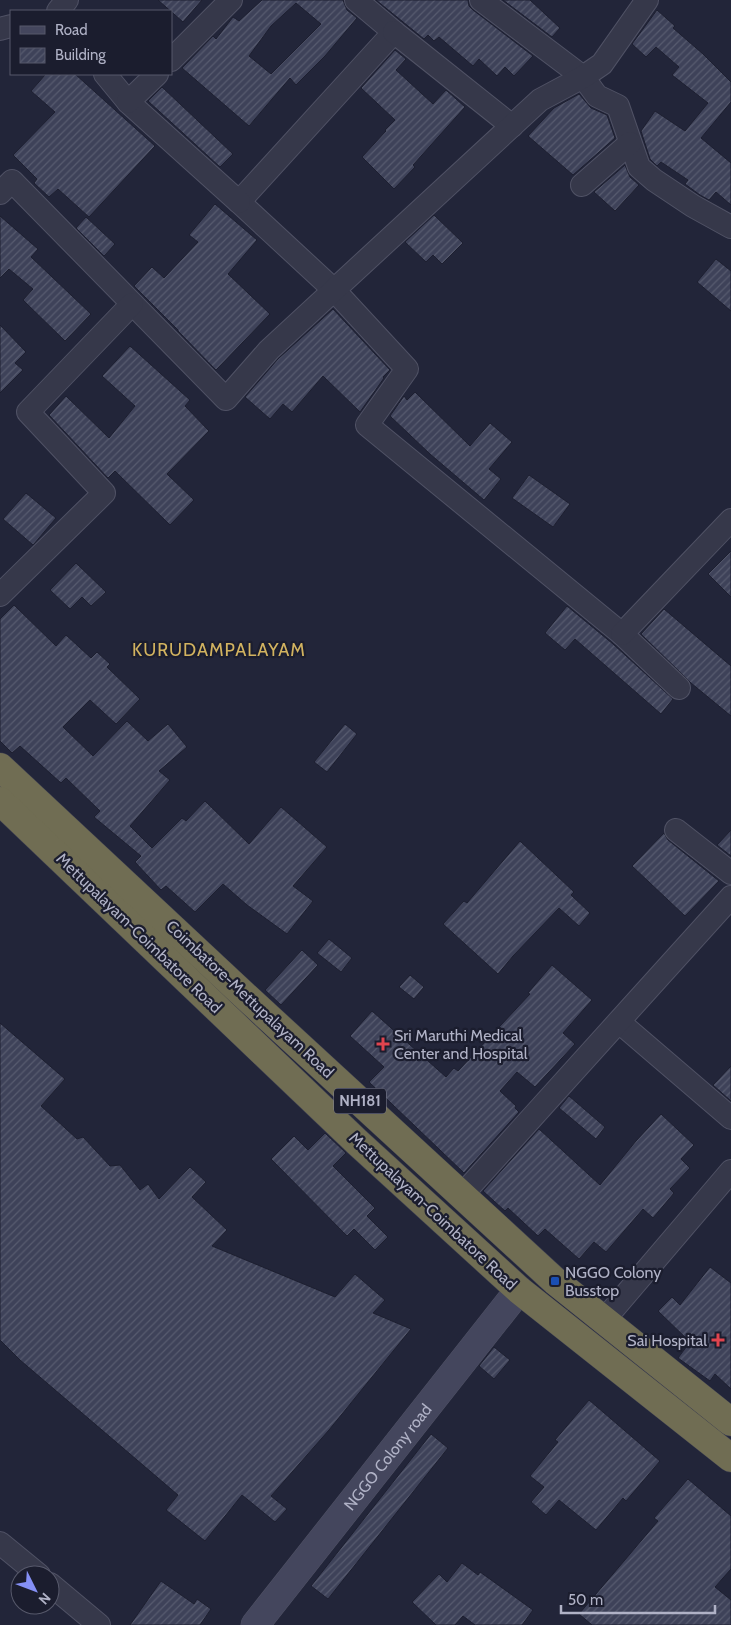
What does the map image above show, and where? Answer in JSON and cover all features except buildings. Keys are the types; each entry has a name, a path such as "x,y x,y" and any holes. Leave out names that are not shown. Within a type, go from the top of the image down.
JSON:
{"highway":[{"name":"Coimbatore-Mettupalayam Road","path":"0,767 538,1266 731,1422"},
{"name":"Mettupalayam-Coimbatore Road","path":"0,801 358,1142 519,1290 731,1458"},
{"path":"519,1290 538,1266"}],"street":[{"path":"59,10 67,0"},
{"path":"172,59 231,0"},
{"path":"356,0 512,126"},
{"path":"481,0 582,77 586,85 597,96 618,106 639,167 654,180 693,206 731,226"},
{"path":"4,182 132,304 226,399 269,350 540,100 602,64 647,0"},
{"path":"240,202 394,32"},
{"path":"106,75 128,102 240,202 334,290 407,369 367,425 622,634 679,688"},
{"path":"128,102 156,75"},
{"path":"582,185 630,143"},
{"path":"0,595 104,493 28,412 132,304"},
{"path":"622,634 731,520"},
{"path":"676,830 731,873"},
{"path":"462,1195 731,898"},
{"path":"619,1022 731,1118"},
{"path":"604,1320 731,1171"},
{"name":"NGGO Colony road","path":"255,1625 519,1290"},
{"path":"0,1543 27,1565"},
{"path":"60,1592 99,1625"}],"place":[{"name":"Sri Maruthi Medical Center and Hospital","path":"383,1044"},
{"name":"NGGO Colony Busstop","path":"555,1281"},
{"name":"Sai Hospital","path":"718,1340"}],"district":[{"name":"KURUDAMPALAYAM","path":"219,650"}]}
